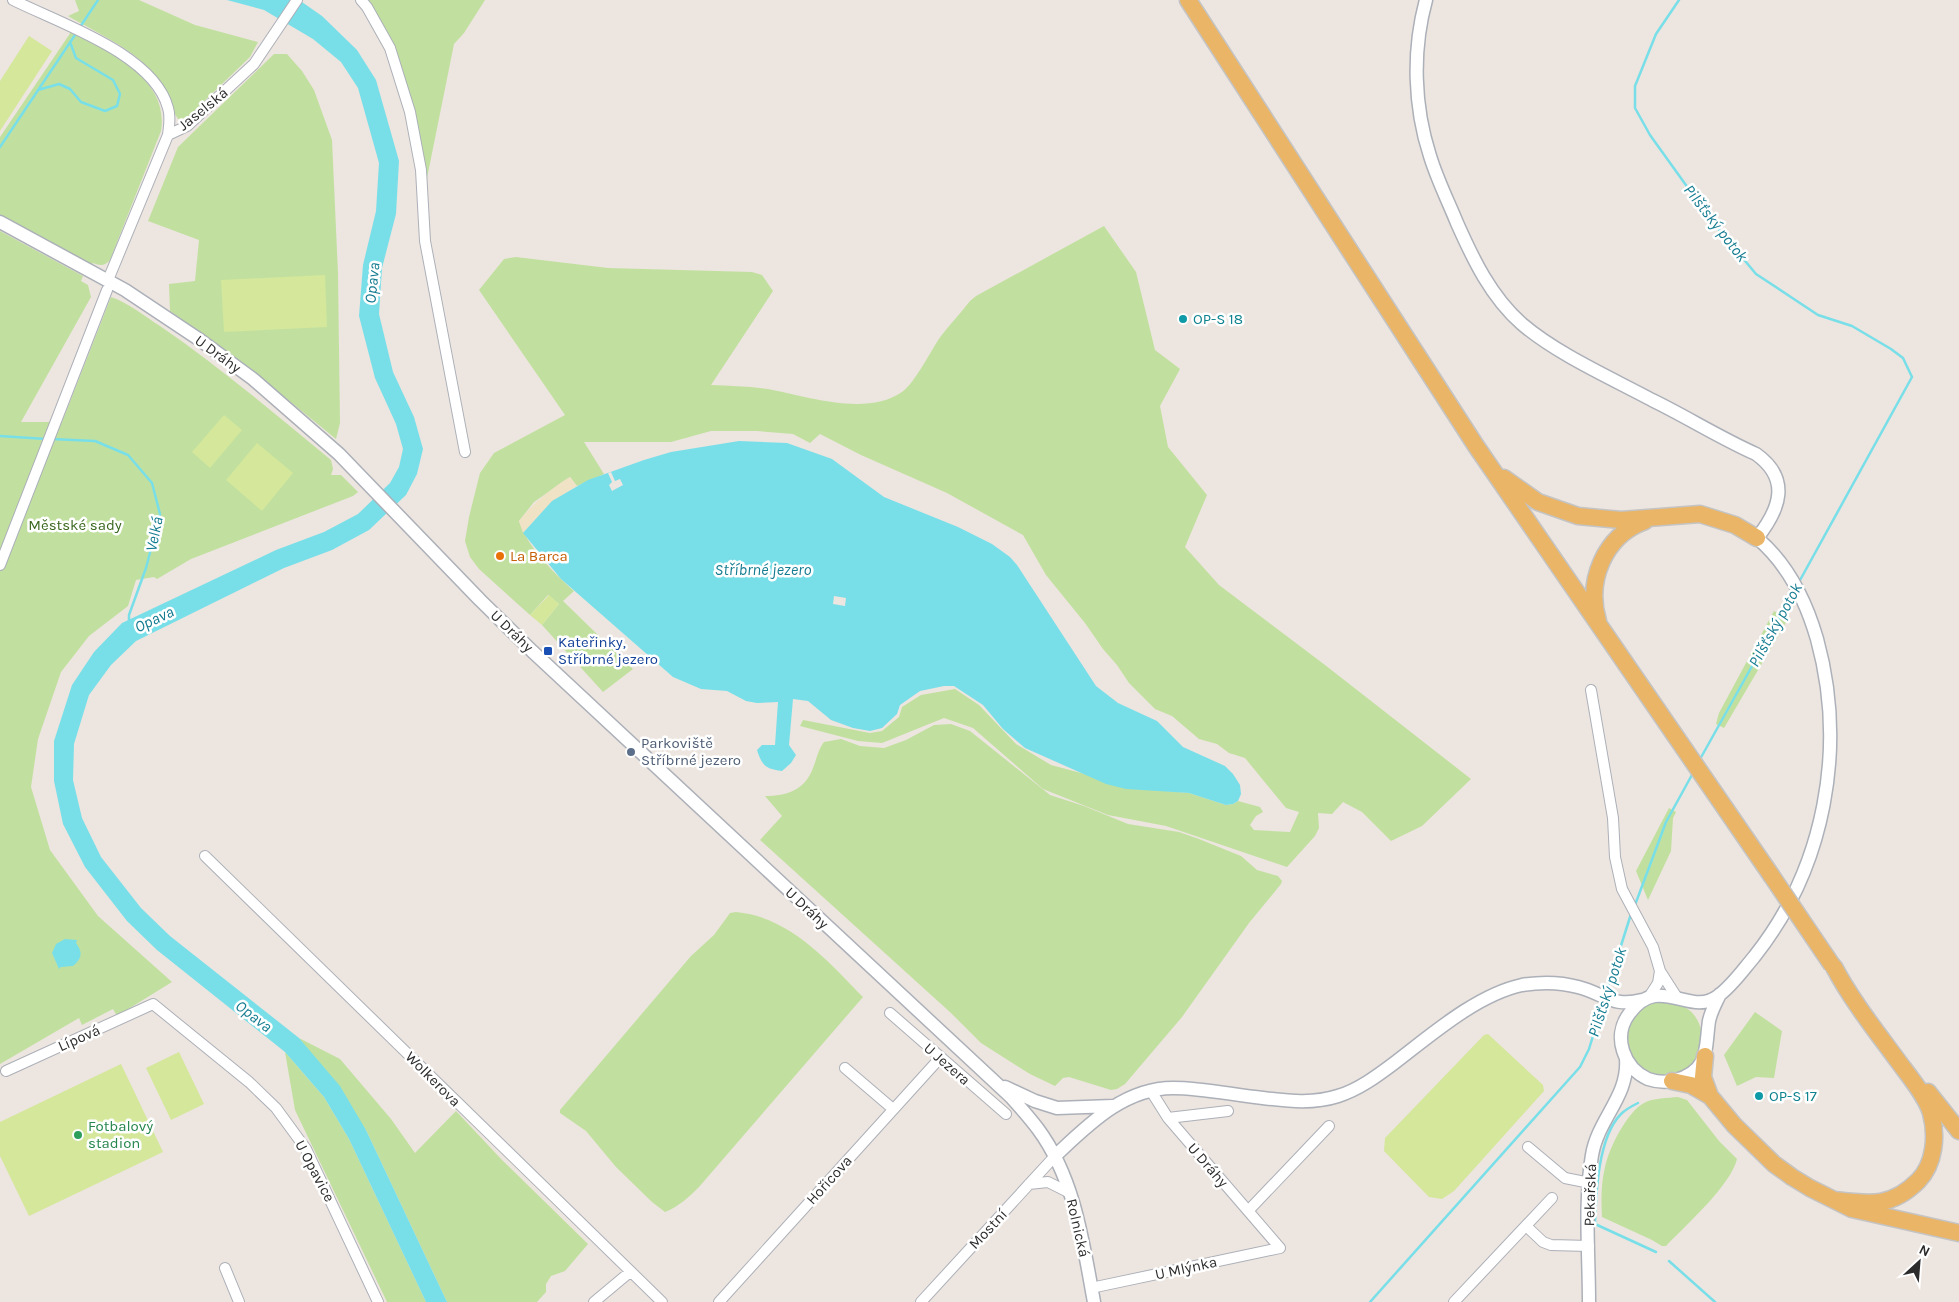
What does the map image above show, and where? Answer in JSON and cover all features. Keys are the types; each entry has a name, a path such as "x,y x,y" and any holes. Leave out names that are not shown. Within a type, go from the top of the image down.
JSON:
{"main road":[{"path":"1188,0 1476,446 1603,633 1833,966 1959,1132"},
{"path":"1476,446 1494,468 1509,482 1526,495 1551,508 1592,518 1621,520 1691,514 1717,518 1735,525 1757,538"},
{"path":"1603,633 1596,615 1594,596 1596,578 1602,560 1612,543 1624,532 1639,523 1657,518"},
{"path":"1833,966 1845,988 1916,1085 1931,1112 1935,1138 1930,1163 1923,1176 1911,1188 1894,1199 1878,1203 1834,1200"},
{"path":"1705,1056 1703,1077 1710,1096 1734,1125 1774,1164 1810,1188 1852,1210 1959,1233"},
{"path":"1672,1081 1691,1085 1710,1096"}],"street":[{"path":"13,0 78,30 132,60 157,85 169,109 168,135"},
{"name":"Jaselská","path":"0,564 168,135 187,126 254,64 297,0"},
{"path":"361,0 371,13 390,48 410,112 421,170 425,241 464,452"},
{"path":"1426,0 1419,35 1417,86 1424,134 1430,157 1465,242 1485,280 1504,306 1522,324 1563,352 1762,458 1775,476 1779,496 1772,519 1757,538 1773,552 1801,596 1820,652 1829,705 1830,762 1823,813 1805,869 1784,913 1757,953 1720,994 1711,1013 1705,1056 1692,1073 1672,1081 1651,1080 1641,1075 1632,1068 1626,1059 1621,1043 1621,1018 1613,1002"},
{"name":"U Dráhy","path":"0,222 193,335 253,380 344,458 532,651 994,1081 1038,1128 1055,1156 1113,1106 1152,1091 1171,1088 1192,1089 1237,1096 1300,1102 1314,1102 1340,1096 1374,1078 1469,1009 1506,990 1540,983 1562,984 1595,992 1613,1002"},
{"path":"1591,690 1613,818 1616,864 1622,888 1653,947 1660,971 1681,998 1702,1015 1708,1035"},
{"name":"Wolkerova","path":"205,856 662,1302"},
{"path":"1622,1026 1630,1012 1646,999 1658,983 1660,971"},
{"path":"1613,1002 1630,1004 1667,995 1697,1003 1705,1002 1720,994"},
{"name":"Lípová","path":"6,1071 153,1004"},
{"name":"U Opavice","path":"153,1004 249,1082 276,1108 306,1149 378,1302"},
{"name":"U Jezera","path":"890,1013 1006,1114"},
{"name":"Hořicova","path":"719,1302 940,1058"},
{"name":"Pekařská","path":"1589,1302 1588,1208 1592,1154 1603,1122 1620,1094 1626,1075 1626,1059"},
{"path":"845,1068 893,1110"},
{"path":"1620,1094 1630,1086 1651,1080"},
{"name":"U Dráhy","path":"994,1081 1035,1101 1057,1108 1113,1106"},
{"name":"U Dráhy","path":"1152,1091 1168,1118 1280,1248"},
{"path":"1168,1118 1228,1111"},
{"path":"1248,1211 1328,1126"},
{"path":"1528,1147 1565,1178 1590,1183"},
{"name":"Mostní","path":"921,1302 1055,1156"},
{"name":"Rolnická","path":"1055,1156 1070,1193 1078,1222 1094,1302"},
{"path":"1029,1184 1048,1182 1070,1193"},
{"path":"1454,1302 1552,1198"},
{"path":"1526,1226 1543,1242 1551,1245 1589,1246"},
{"name":"U Mlýnka","path":"1091,1288 1280,1248"},
{"path":"225,1268 239,1302"},
{"path":"594,1302 630,1272"}],"green space":[{"path":"75,0 139,0 195,25 258,42 250,57 192,113 186,118 178,119 159,81 141,61 118,44 68,16 79,11"},
{"path":"366,0 485,0 464,33 454,44 427,178 393,43"},
{"path":"71,32 102,48 133,69 156,96 161,112 161,131 110,260 102,265 93,263 91,265 0,215 0,137"},
{"path":"29,36 52,51 0,131 0,81"},
{"path":"274,54 287,54 302,71 314,90 332,140 338,273 340,423 336,439 255,373 170,311 169,284 195,281 199,240 148,221 178,147"},
{"path":"1104,226 1136,272 1155,350 1180,369 1160,406 1168,447 1207,495 1185,547 1219,585 1471,779 1422,826 1391,841 1362,812 1343,802 1332,814 1318,813 1319,828 1315,836 1287,867 1166,826 1108,815 1043,789 973,728 944,718 882,743 858,741 800,726 803,720 870,733 882,731 899,717 902,707 921,695 955,689 979,705 1016,744 1051,765 1141,789 1189,793 1226,805 1238,801 1260,807 1263,812 1256,816 1250,825 1254,830 1290,832 1299,812 1286,808 1245,758 1229,753 1217,744 1199,739 1172,716 1155,709 1129,683 1085,623 1046,575 1023,535 947,493 861,455 820,434 810,443 793,434 757,431 711,431 671,442 584,442 604,474 577,486 570,477 534,502 519,521 528,541 535,550 550,568 574,591 563,601 633,669 603,692 542,625 559,604 548,595 530,615 479,569 470,557 465,541 480,473 494,453 565,415 479,290 504,259 516,257 608,268 752,272 762,275 773,291 711,385 768,389 818,400 854,404 871,403 887,399 902,392 917,374 941,336 976,296"},
{"name":"Městské sady","path":"0,231 83,276 81,281 88,285 91,297 21,422 62,422 111,297 142,314 226,374 331,460 333,469 331,475 341,475 358,492 353,496 191,559 157,579 154,577 136,580 128,606 89,636 61,672 38,739 31,787 50,850 98,916 172,982 117,1016 113,1009 82,1025 79,1018 0,1064"},
{"path":"325,275 327,327 224,332 221,280"},
{"path":"224,415 242,430 210,468 192,452"},
{"path":"257,443 293,473 262,511 226,480"},
{"path":"549,595 559,604 542,625 530,615"},
{"path":"1774,611 1788,619 1724,728 1716,724 1719,713"},
{"path":"951,724 970,731 1050,795 1084,806 1128,824 1179,832 1199,839 1241,856 1257,870 1278,876 1282,881 1249,923 1182,1017 1125,1084 1117,1089 1111,1090 1069,1077 1063,1078 1055,1086 1030,1074 981,1043 951,1013 760,840 782,816 765,796 781,795 800,787 810,776 824,742 841,739 860,746 884,748 906,740 934,725"},
{"path":"1669,808 1676,812 1673,818 1671,851 1648,900 1636,871"},
{"path":"736,912 774,922 791,932 822,956 863,997 699,1187 683,1201 665,1212 616,1167 586,1131 560,1113 560,1110 691,956 714,935 730,913"},
{"path":"1665,1001 1679,1004 1691,1012 1699,1024 1702,1038 1699,1052 1691,1064 1679,1072 1665,1075 1651,1072 1639,1064 1631,1052 1628,1038 1631,1024 1639,1012 1651,1004"},
{"path":"1755,1012 1782,1031 1774,1078 1756,1077 1737,1086 1724,1055"},
{"path":"1488,1034 1543,1085 1544,1091 1454,1191 1442,1199 1429,1197 1384,1151 1385,1138 1484,1035"},
{"path":"299,1038 340,1059 391,1119 415,1153 456,1111 502,1160 588,1244 565,1271 551,1276 546,1284 546,1292 537,1302 447,1302 366,1130"},
{"path":"179,1052 204,1104 171,1120 146,1068"},
{"path":"285,1052 324,1097 349,1139 426,1302 387,1302 295,1110"},
{"name":"Fotbalový stadion","path":"121,1064 163,1152 29,1216 0,1156 0,1122"},
{"path":"1678,1097 1687,1100 1719,1141 1737,1159 1726,1181 1717,1192 1666,1246 1662,1246 1602,1217 1602,1186 1610,1150 1631,1114 1648,1101"}],"sand":[{"path":"570,477 577,486 555,502 523,533 519,521 530,508"}],"water":[{"name":"Opava","path":"227,0 299,0 322,16 357,50 376,80 399,161 396,214 382,268 379,314 393,372 414,417 423,449 417,474 406,495 369,530 332,550 284,568 136,641 111,665 89,695 74,744 73,780 82,818 101,857 141,908 170,936 299,1038 340,1086 366,1130 447,1302 426,1302 349,1139 324,1097 285,1052 157,950 127,921 85,867 63,824 54,781 54,741 72,685 94,652 122,623 276,550 324,532 358,514 390,483 399,467 403,449 396,424 375,378 359,316 363,265 376,211 379,163 358,88 341,62 313,39 264,10"},
{"name":"Stříbrné jezero","path":"739,441 787,443 832,459 884,497 958,527 992,544 1010,557 1017,565 1096,686 1118,703 1157,721 1183,747 1225,766 1240,785 1241,794 1238,801 1226,805 1189,793 1126,789 1106,784 1025,748 1003,729 983,705 954,686 920,691 900,705 897,714 882,728 870,731 853,728 831,720 808,701 793,699 789,745 796,755 791,763 782,771 765,766 757,750 762,745 775,745 778,702 757,703 746,701 727,691 701,689 673,677 561,579 523,533 552,501 588,480 671,452"},
{"path":"65,939 77,940 76,943 80,949 80,955 78,961 73,966 61,967 59,969 52,953 56,944"}],"pier":[{"path":"611,472 615,481 620,479 623,485 612,491 609,485 612,482 608,473"},
{"path":"834,596 846,598 845,606 833,604"}],"waterway":[{"path":"80,27 98,0"},
{"name":"Pilšťský potok","path":"1679,0 1656,34 1635,86 1635,108 1650,135 1711,220 1756,274 1818,315 1852,326 1891,349 1903,358 1912,377 1799,582"},
{"path":"0,147 77,32"},
{"path":"38,90 59,84 70,89 81,102 105,111 117,106 120,94 113,80 76,58 70,42"},
{"name":"Velká","path":"0,436 46,439"},
{"name":"Velká","path":"51,439 95,441 128,455 152,483 160,514 146,568 129,615 129,623"},
{"name":"Pilšťský potok","path":"1699,761 1794,591"},
{"name":"Pilšťský potok","path":"1635,905 1666,822 1693,773"},
{"name":"Pilšťský potok","path":"1606,993 1631,914"},
{"name":"Pilšťský potok","path":"1370,1302 1580,1067 1589,1049 1604,1000"},
{"path":"1638,1103 1621,1114 1613,1124 1607,1137 1600,1166 1595,1224 1656,1252"},
{"path":"1669,1261 1715,1302"}],"place":[{"name":"OP-S 18","path":"1183,319"},
{"name":"La Barca","path":"500,556"},
{"name":"Kateřinky, Stříbrné jezero","path":"548,651"},
{"name":"Parkoviště Stříbrné jezero","path":"631,752"},
{"name":"OP-S 17","path":"1759,1096"},
{"name":"Fotbalový stadion","path":"78,1135"}]}
